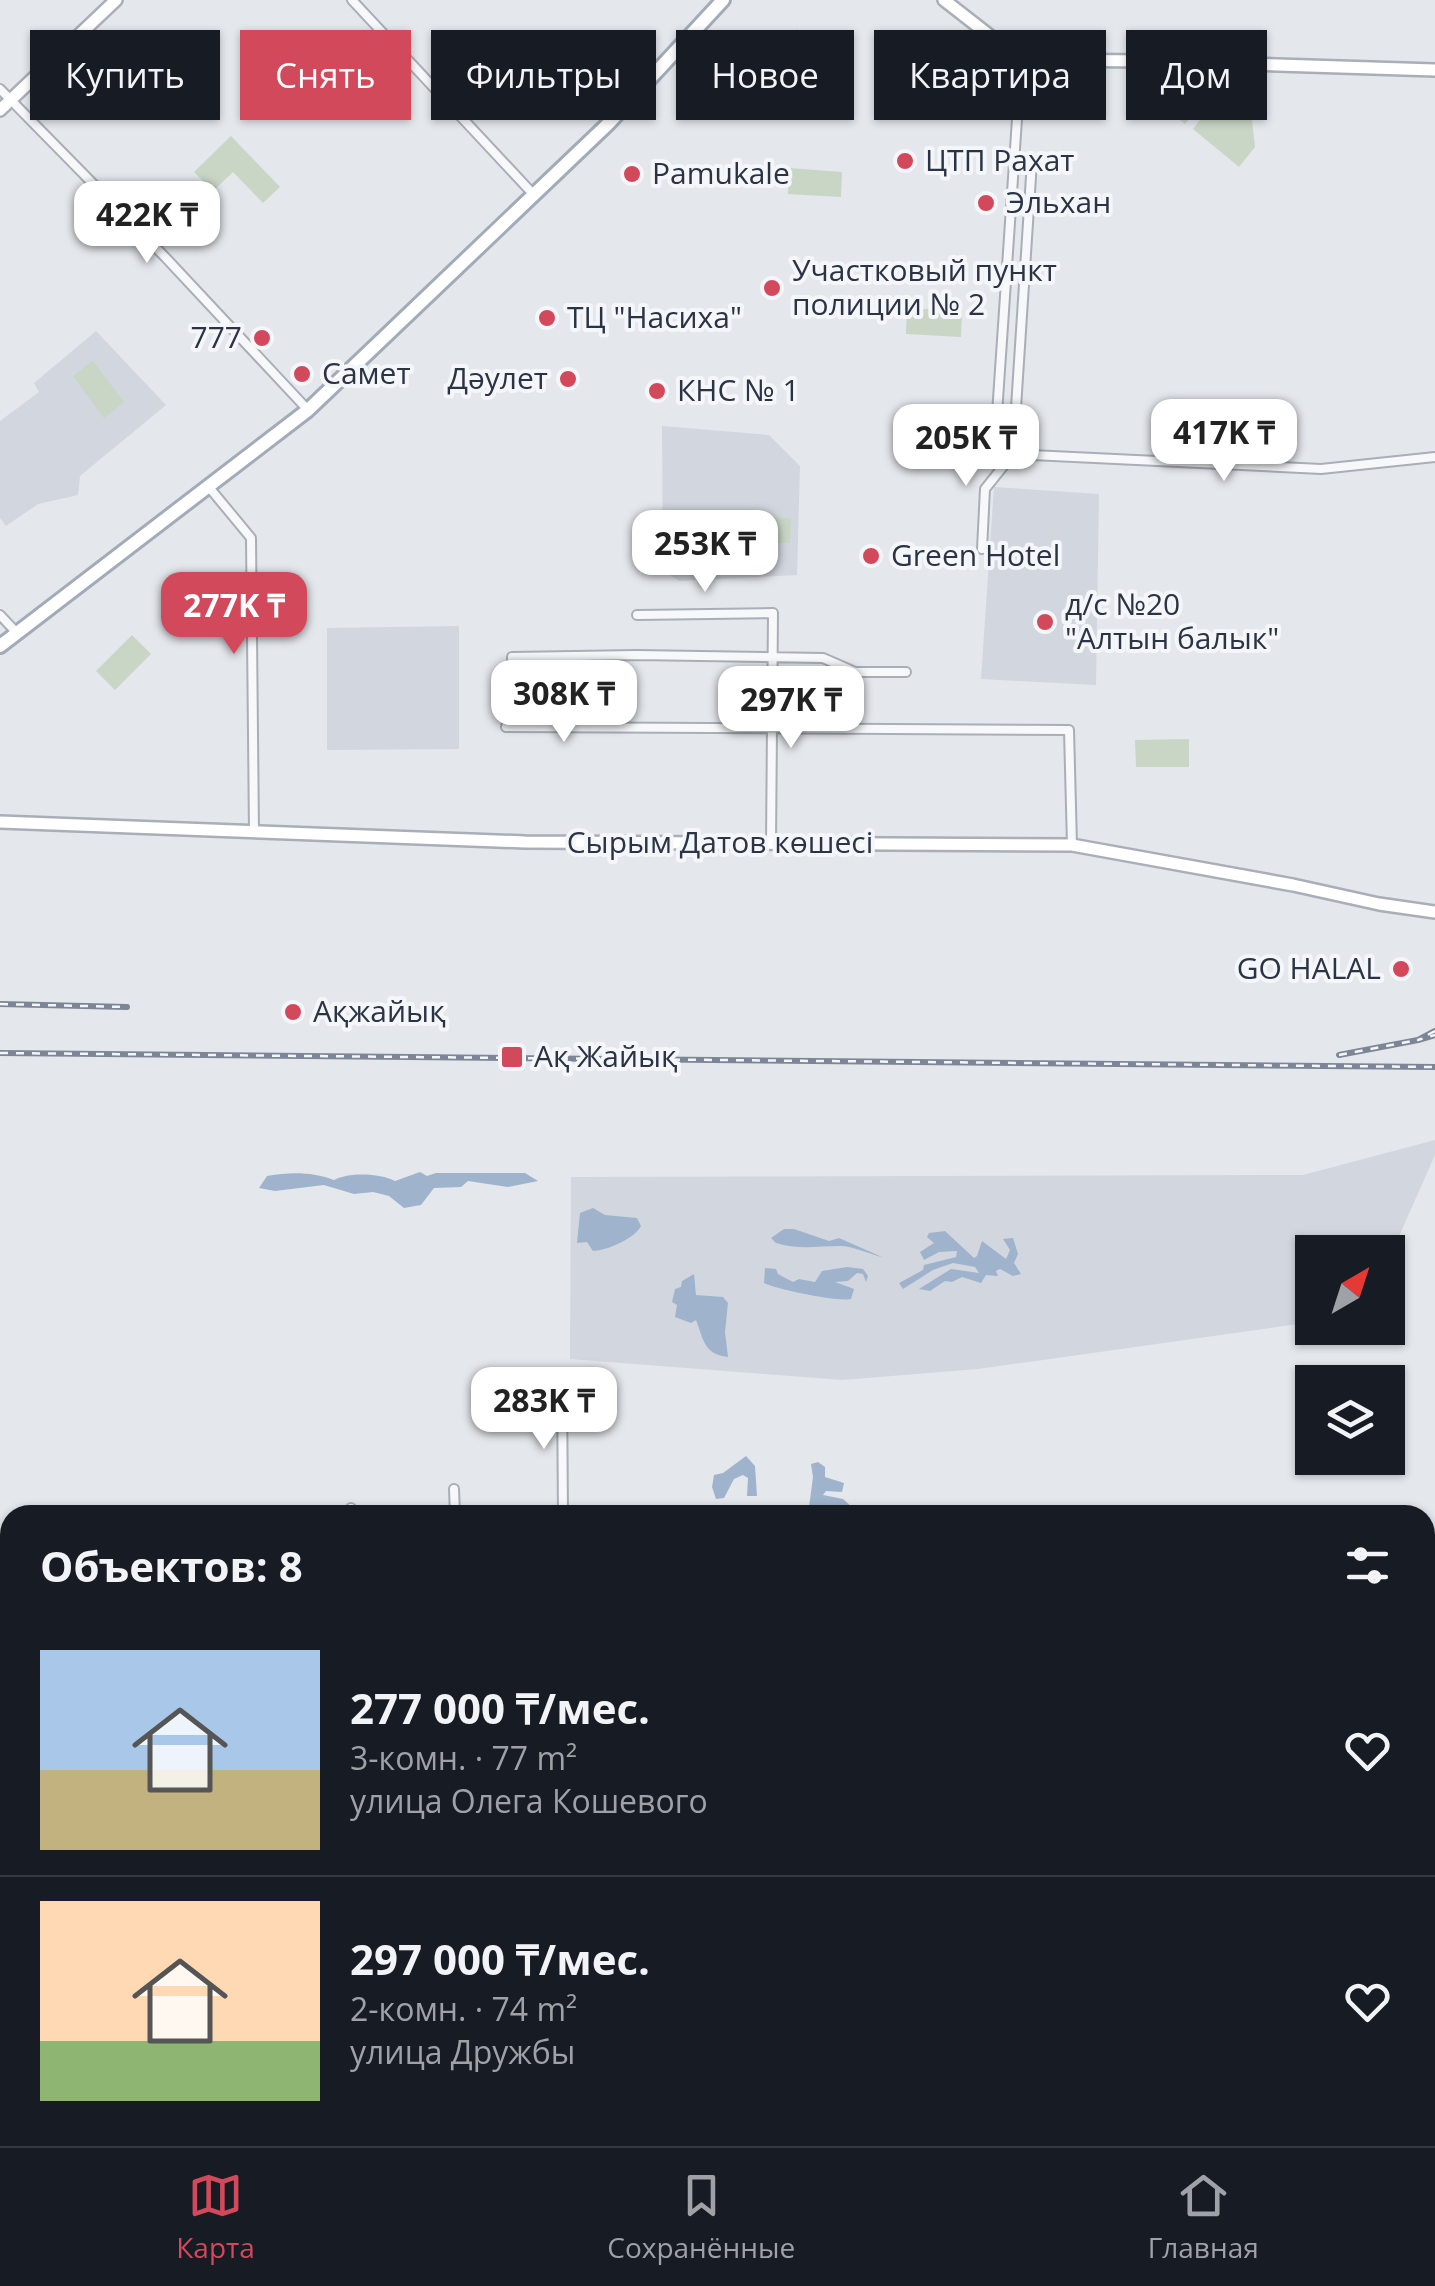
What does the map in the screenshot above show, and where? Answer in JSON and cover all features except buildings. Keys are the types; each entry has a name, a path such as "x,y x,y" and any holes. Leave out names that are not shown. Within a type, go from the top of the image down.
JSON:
{"main road":[{"path":"0,110 116,0"},
{"path":"0,646 308,410 631,102 722,0"},
{"path":"944,0 982,30"},
{"path":"1106,60 1435,70"},
{"name":"Сырым Датов көшесі","path":"0,822 525,842 1072,844 1435,912"}],"street":[{"path":"352,0 534,195"},
{"path":"0,89 308,410"},
{"path":"1017,120 997,414 997,430 1005,449 1013,454 1320,470 1435,457"},
{"path":"982,548 985,489 1013,454 1032,161"},
{"path":"208,486 251,538 254,832"},
{"path":"637,615 773,613 771,844"},
{"path":"0,615 16,632"},
{"path":"906,672 855,672 823,658 512,657 513,708 506,726 1069,730 1072,844"},
{"path":"562,1388 563,1505"},
{"path":"454,1489 455,1505"}],"shaded area":[{"path":"96,331 166,405 80,476 78,495 38,504 6,526 0,518 0,421 39,392 34,383"},
{"path":"662,426 769,435 800,466 797,575 679,581 663,570"},
{"path":"994,487 1099,494 1096,685 981,679"},
{"path":"459,626 459,749 327,750 327,628"},
{"path":"1435,1140 1435,1155 1400,1235 1295,1235 1295,1324 978,1369 842,1380 570,1359 571,1177 1303,1175"}],"green space":[{"path":"1200,120 1252,120 1255,147 1239,167 1193,129"},
{"path":"231,136 280,187 263,203 233,172 213,191 194,172"},
{"path":"789,168 842,172 841,197 788,194"},
{"path":"907,308 962,311 961,337 906,334"},
{"path":"93,361 124,402 104,418 73,376"},
{"path":"738,517 791,518 790,543 737,542"},
{"path":"132,635 151,654 115,690 96,671"},
{"path":"1189,739 1189,767 1136,767 1135,740"}],"water":[{"path":"420,1172 427,1176 525,1173 538,1181 508,1187 468,1181 461,1187 434,1188 421,1205 404,1208 389,1196 373,1192 354,1194 324,1185 275,1191 259,1188 267,1176 285,1174 334,1180 364,1174 395,1181"},
{"path":"593,1208 605,1215 637,1218 641,1226 620,1243 593,1251 587,1242 577,1243 580,1213"},
{"path":"784,1229 829,1241 839,1238 882,1257 845,1246 776,1243 771,1238"},
{"path":"945,1231 974,1258 982,1241 1006,1259 1010,1250 1003,1239 1013,1238 1018,1254 1014,1263 1021,1274 1013,1276 1000,1269 996,1271 998,1276 986,1275 981,1283 962,1277 945,1281 930,1291 919,1289 951,1269 979,1273 975,1267 953,1263 933,1270 903,1289 899,1283 923,1270 924,1265 956,1257 957,1251 939,1252 924,1260 920,1252 934,1243 927,1237 929,1233"},
{"path":"765,1268 776,1269 793,1282 815,1282 822,1271 863,1269 868,1276 866,1282 863,1274 857,1273 848,1281 835,1282 854,1289 851,1299 833,1299 764,1283"},
{"path":"694,1274 696,1295 723,1297 728,1303 728,1357 709,1350 696,1320 691,1323 675,1317 675,1289"},
{"path":"746,1456 755,1466 757,1496 747,1496 748,1478 743,1475 734,1479 724,1498 716,1499 714,1475"},
{"path":"818,1462 825,1467 825,1477 844,1483 842,1492 826,1491 823,1495 843,1499 850,1505 809,1505 811,1464"}],"railway":[{"path":"0,1004 127,1007"},
{"path":"1435,1031 1418,1040 1435,1035"},
{"path":"1339,1055 1418,1040"},
{"path":"0,1053 1435,1067"}],"place":[{"name":"ЦТП Рахат","path":"905,161"},
{"name":"Pamukale","path":"632,174"},
{"name":"Эльхан","path":"986,203"},
{"name":"Участковый пункт полиции № 2","path":"772,288"},
{"name":"ТЦ \"Насиха\"","path":"547,318"},
{"name":"777","path":"262,338"},
{"name":"Самет","path":"302,374"},
{"name":"Дәулет","path":"568,379"},
{"name":"КНС № 1","path":"657,391"},
{"name":"Green Hotel","path":"871,556"},
{"name":"д/с №20 \"Алтын балык\"","path":"1045,622"},
{"name":"GO HALAL","path":"1401,969"},
{"name":"Ақжайық","path":"293,1012"},
{"name":"Ақ Жайық","path":"512,1057"}]}
